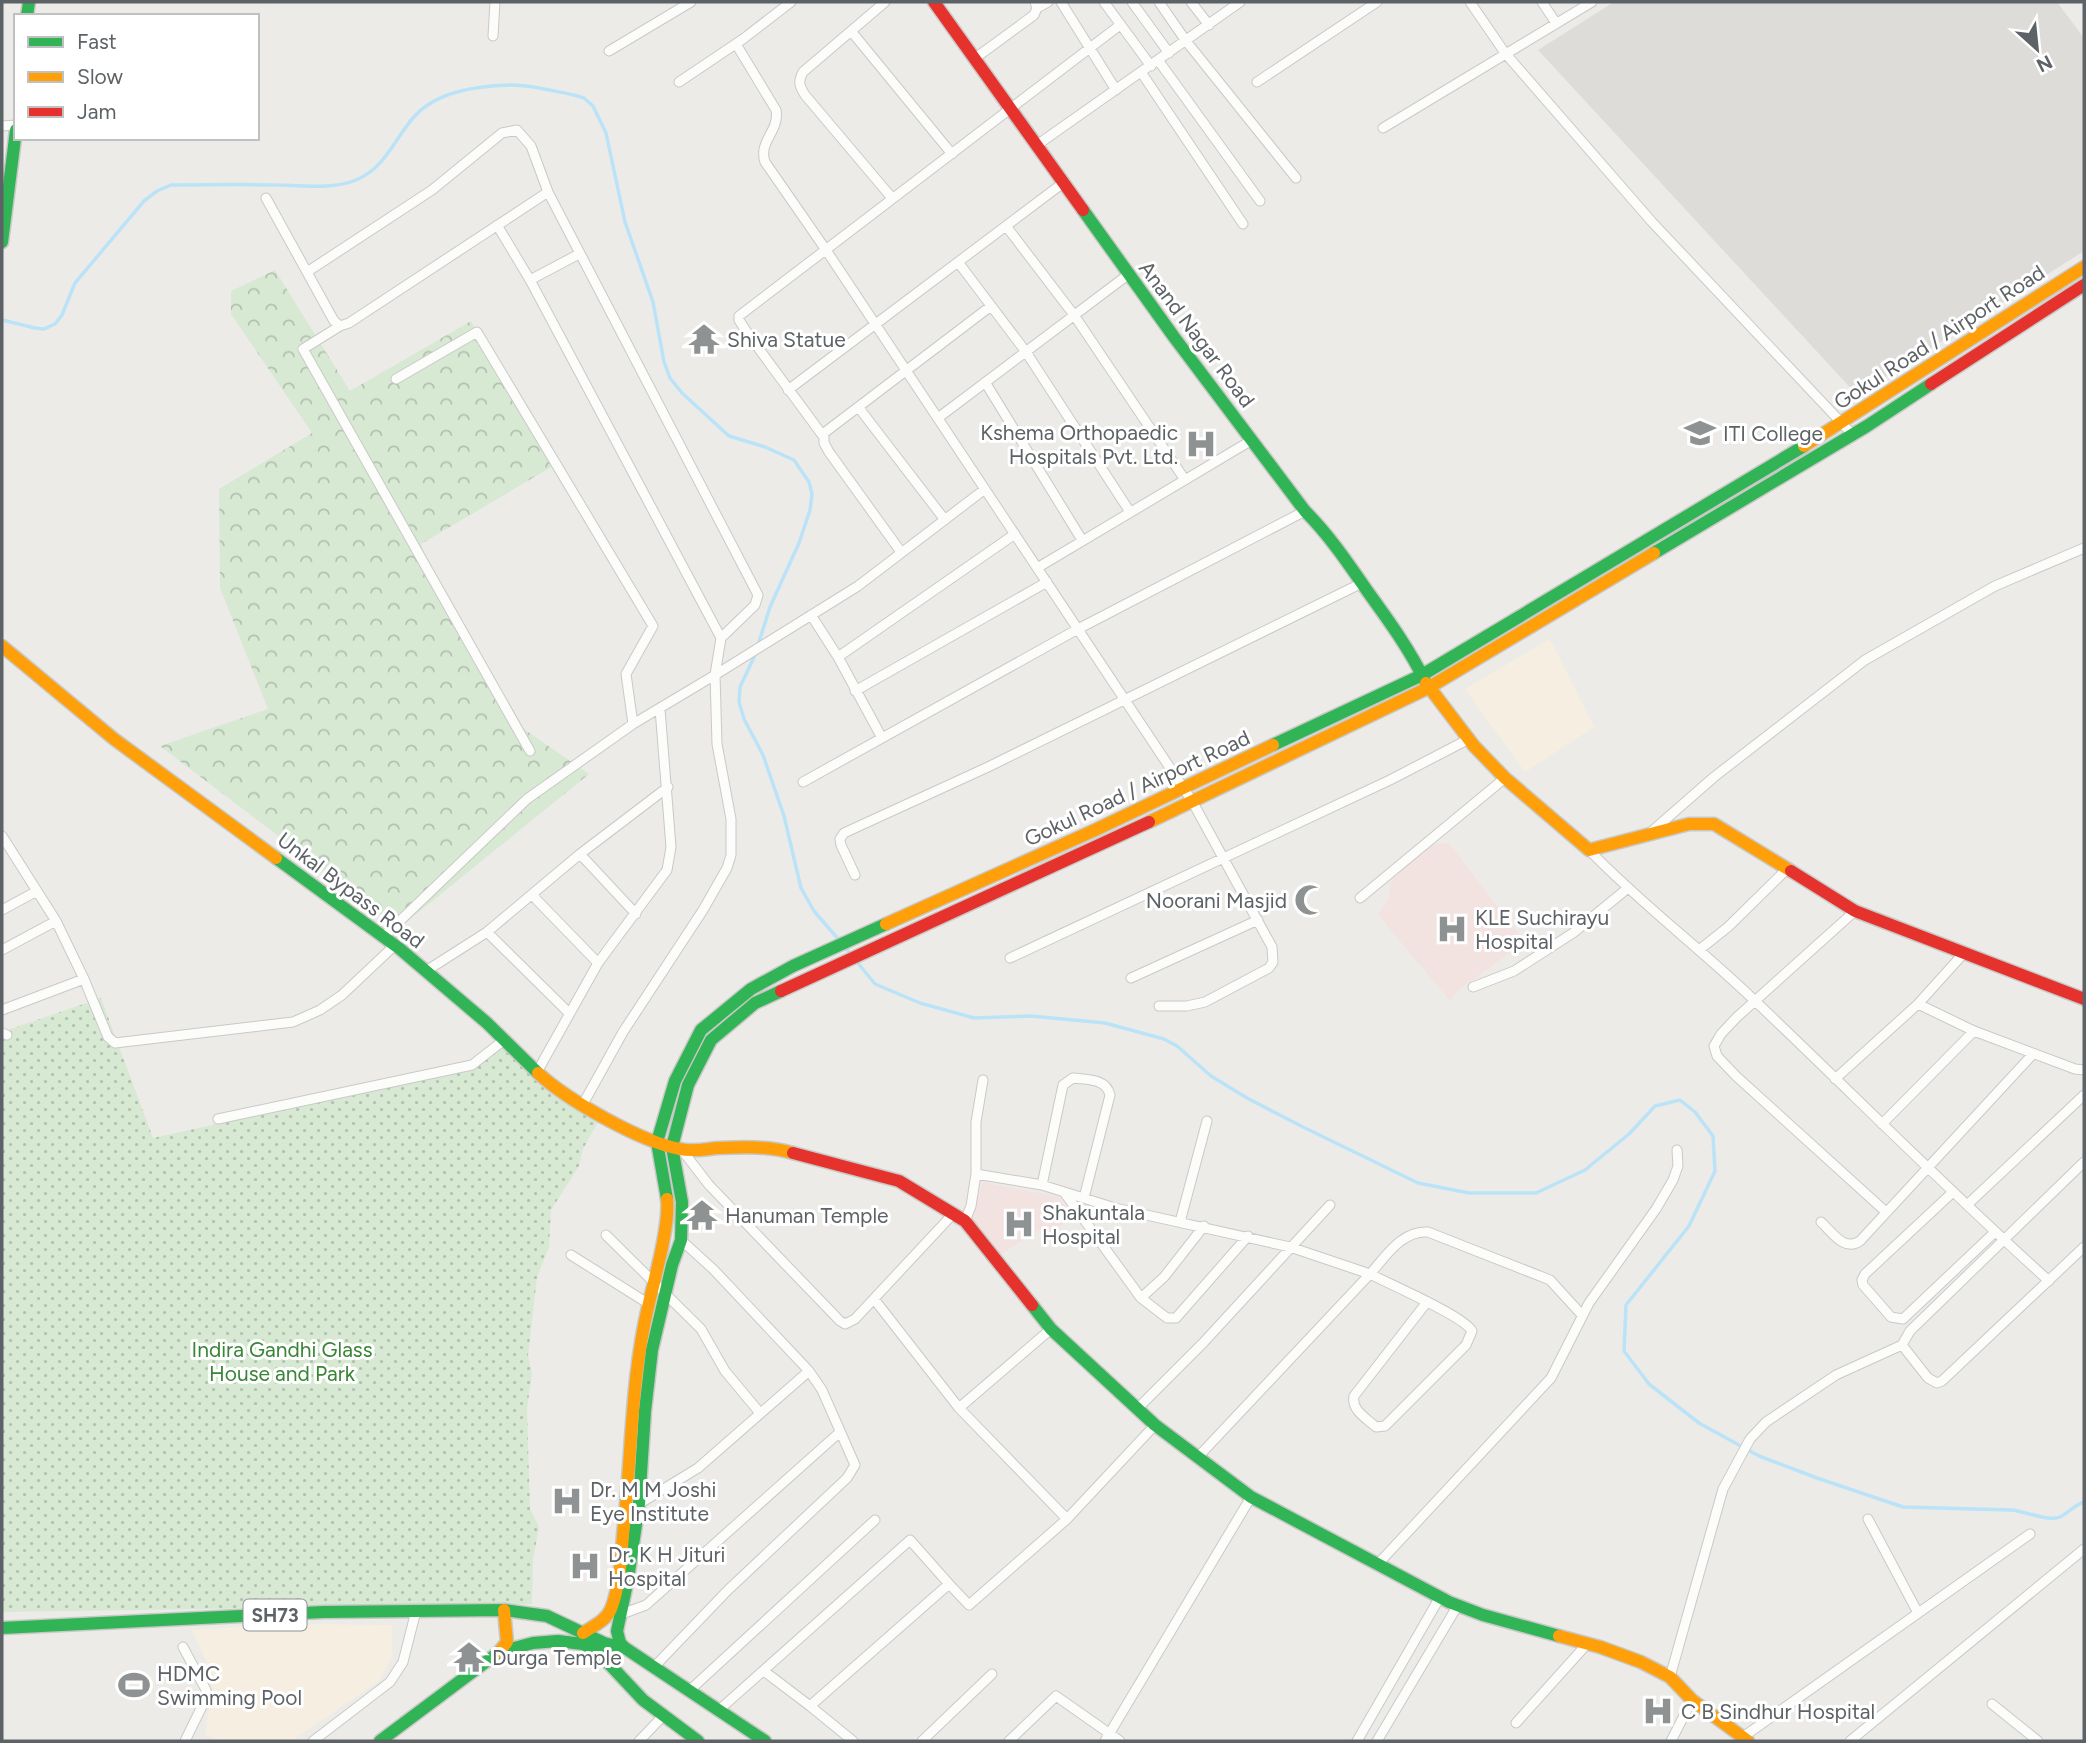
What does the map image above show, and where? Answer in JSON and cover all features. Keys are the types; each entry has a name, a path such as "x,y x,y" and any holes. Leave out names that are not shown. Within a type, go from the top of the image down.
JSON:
{"main road":[{"name":"Anand Nagar Road","path":"934,2 1129,274 1305,511 1323,530 1362,583 1410,651 1428,688 1505,778 1589,850"},
{"path":"2,242 15,140"},
{"name":"Gokul Road / Airport Road","path":"625,1648 617,1637 632,1410 643,1327 668,1203 657,1142 675,1081 701,1030 748,991 793,966 1183,788 1422,675 1842,423 2084,267"},
{"name":"Gokul Road / Airport Road","path":"599,1646 619,1606 639,1504 652,1350 681,1240 682,1202 677,1148 688,1085 711,1040 755,1003 1192,801 1428,688 1853,435 2084,285"},
{"name":"Unkal Bypass Road","path":"2,646 114,740 395,945 505,1040 550,1084 611,1121 677,1148"},
{"path":"1589,850 1689,824 1714,824 1855,911 2084,999"},
{"path":"748,991 755,1003"},
{"path":"677,1148 754,1146 786,1151 899,1181 959,1217 1051,1329 1155,1425 1251,1497 1458,1605 1483,1615 1641,1662 1670,1677 1692,1700 1746,1739"},
{"path":"583,1633 619,1606"},
{"path":"499,1652 507,1642 504,1610"},
{"name":"SH73","path":"2,1628 323,1612 504,1610 547,1616 583,1633 599,1646 623,1682 662,1717 698,1741"},
{"name":"SH73","path":"380,1741 499,1652 521,1643 544,1641 625,1648 765,1741"}],"street":[{"path":"493,36 495,2"},
{"path":"610,51 691,2"},
{"path":"679,82 736,44 791,2"},
{"path":"885,2 803,72 799,87 892,198"},
{"path":"974,59 1026,22 1034,15 1036,5 1048,2"},
{"path":"1061,2 1116,89"},
{"path":"1104,2 1260,201"},
{"path":"1132,2 1169,53"},
{"path":"1159,2 1186,41 1296,178"},
{"path":"1191,2 1209,25"},
{"path":"1037,145 1240,2"},
{"path":"1257,82 1377,2"},
{"path":"1470,2 1505,53 1652,222 1853,435"},
{"path":"1542,2 1556,23"},
{"path":"1383,128 1592,2"},
{"path":"901,552 829,452 823,436 743,326 739,316 1120,25"},
{"path":"851,31 952,154"},
{"path":"736,44 776,110 778,120 763,145 765,162 876,324 1192,801 1258,920 1274,955 1269,968 1205,1002 1187,1006 1159,1006"},
{"path":"1141,72 1243,224"},
{"path":"307,272 423,196 502,133 517,130 531,146 548,192 579,254 758,595 755,605 721,638 715,675 717,744 731,819 731,855 727,868 710,899 623,1032 583,1104"},
{"path":"788,390 1063,183"},
{"path":"530,751 303,349 349,323 548,192"},
{"path":"266,198 334,321 340,326"},
{"path":"497,225 530,280 721,638"},
{"path":"1006,226 1074,315 1185,480"},
{"path":"530,280 579,254"},
{"path":"958,262 1026,352 1130,512"},
{"path":"938,418 1129,274"},
{"path":"823,436 827,430 991,306"},
{"path":"396,379 477,332 653,625 625,674 633,724"},
{"path":"985,382 1082,540"},
{"path":"859,408 945,520"},
{"path":"1037,568 1252,440"},
{"path":"383,937 527,799 633,724 858,586 985,489"},
{"path":"803,782 1078,629 1305,511"},
{"path":"838,657 1015,534"},
{"path":"1649,835 1714,777 1865,660 1996,586 2084,548"},
{"path":"855,691 1047,582"},
{"path":"855,875 841,845 840,839 844,833 988,767 1362,583"},
{"path":"811,615 883,738"},
{"path":"537,1072 598,963 667,870 671,847 660,709"},
{"path":"1010,958 1390,780 1469,739"},
{"path":"1360,898 1505,778"},
{"path":"426,971 487,932 579,854 668,787"},
{"path":"2,836 57,921 111,1042 130,1043 293,1022 320,1010 342,995 395,945"},
{"path":"1589,850 1755,1000 2003,1240 2049,1281"},
{"path":"2,859 13,853"},
{"path":"579,854 636,915"},
{"path":"1699,950 1728,927 1788,868"},
{"path":"1473,987 1514,971 1573,933 1628,888"},
{"path":"2,910 37,891"},
{"path":"531,895 598,963"},
{"path":"1855,911 1755,1000 1721,1034 1714,1046 1717,1056 1886,1212"},
{"path":"1132,978 1258,920"},
{"path":"2,950 57,921"},
{"path":"487,932 569,1013"},
{"path":"1835,1079 1918,1004 1964,953"},
{"path":"2,1010 84,979"},
{"path":"1918,1004 1974,1031 2084,1070"},
{"path":"1882,1124 1974,1031"},
{"path":"218,1119 472,1065 505,1040"},
{"path":"1821,1222 1841,1241 1854,1245 1929,1169 2033,1054"},
{"path":"1042,1185 1063,1085 1073,1079 1103,1083 1108,1087 1110,1095 1084,1198"},
{"path":"677,1148 840,1321 849,1323 959,1217 975,1191 976,1122 983,1080"},
{"path":"1967,1205 2084,1095"},
{"path":"1180,1222 1207,1121"},
{"path":"1377,1565 1551,1378 1582,1315 1657,1209 1678,1166 1677,1150"},
{"path":"1670,1677 1728,1478 1750,1438 1766,1422 1836,1375 1902,1345 1910,1331 2084,1162"},
{"path":"976,1174 1042,1185 1115,1208 1290,1247 1370,1274 1427,1302 1469,1325 1472,1331 1471,1339 1390,1422 1380,1428 1376,1427 1354,1405 1354,1396 1427,1302"},
{"path":"1065,1192 1141,1298 1167,1318 1176,1318 1248,1236"},
{"path":"1953,1192 1865,1274 1862,1280 1863,1285 1891,1317 1903,1318 1994,1231"},
{"path":"1138,1409 1330,1205"},
{"path":"1141,1298 1164,1277 1204,1226"},
{"path":"1197,1458 1402,1239 1418,1231 1428,1232 1550,1280 1582,1315"},
{"path":"606,1234 701,1329 725,1371 760,1413"},
{"path":"654,1667 728,1590 853,1472 855,1465 822,1390 809,1371 713,1269 681,1240"},
{"path":"1902,1345 1932,1381 1942,1381 2084,1247"},
{"path":"571,1255 649,1304"},
{"path":"874,1299 959,1408 1066,1519"},
{"path":"959,1408 1051,1329"},
{"path":"639,1504 698,1468 809,1371"},
{"path":"719,1710 910,1540 969,1605 1066,1519 1155,1425"},
{"path":"619,1606 646,1605 839,1432"},
{"path":"1106,1738 1251,1497"},
{"path":"1867,1519 1918,1613"},
{"path":"690,1690 875,1520"},
{"path":"1746,1739 2030,1534"},
{"path":"1850,1741 2084,1549"},
{"path":"810,1706 949,1584"},
{"path":"1357,1741 1440,1597"},
{"path":"1377,1741 1458,1605"},
{"path":"313,1741 390,1682 403,1662 416,1611"},
{"path":"1516,1723 1587,1644"},
{"path":"183,1647 206,1689 207,1696 185,1741"},
{"path":"764,1671 853,1741"},
{"path":"922,1741 992,1674"},
{"path":"1009,1741 1056,1696 1106,1738 1120,1741"},
{"path":"1671,1741 1692,1700"},
{"path":"1992,1704 2038,1741"},
{"path":"639,1741 662,1717"}],"shaded area":[{"path":"1614,2 2057,2 2084,38 2084,251 1857,395 1538,50"},
{"path":"1550,639 1594,727 1525,772 1465,689"},
{"name":"KLE Suchirayu Hospital","path":"1449,843 1525,942 1456,992 1450,1001 1378,915 1389,898 1391,881 1428,845"},
{"name":"Shakuntala Hospital","path":"982,1182 1059,1197 1073,1216 1045,1238 1039,1230 997,1257 972,1219"},
{"path":"287,1624 392,1625 392,1657 379,1681 291,1741 223,1741 205,1735 212,1691 206,1660 192,1630"}],"green space":[{"path":"275,270 350,391 471,321 553,466 421,544 512,721 589,774 399,928 160,746 268,709 220,588 219,489 312,433 231,314 231,291"},
{"name":"Indira Gandhi Glass House and Park","path":"101,998 153,1138 478,1067 501,1046 576,1109 599,1120 583,1149 579,1166 551,1210 549,1247 537,1277 528,1356 532,1373 527,1409 530,1509 539,1527 533,1559 532,1604 2,1612 2,1032"}],"waterway":[{"path":"2,320 44,329 55,324 62,315 75,283 144,201 171,185 317,186 347,183 366,175 382,161 413,118 422,109 445,96 471,89 511,85 542,88 584,98 593,106 606,133 625,222 653,302 664,362 670,378 682,393 729,436 765,447 794,460 809,482 812,494 810,510 799,543 770,607 758,645"},
{"path":"756,653 740,687 739,702 744,719 763,755 784,816 801,888 814,911 839,940"},
{"path":"844,946 875,984 920,1003 974,1018 1031,1016 1105,1023 1164,1039 1177,1046 1211,1076 1303,1127 1418,1183 1469,1193 1536,1193 1585,1170 1629,1134 1655,1106 1680,1100 1695,1112 1713,1136 1715,1171 1689,1226 1626,1305 1624,1351 1649,1384 1699,1423 1759,1456 1903,1507 2011,1510 2055,1518 2084,1502"}],"traffic: fast":[{"path":"27,14 29,2"},
{"path":"2,242 15,140"},
{"path":"1083,210 1174,337 1305,511 1346,560 1399,636 1426,683"},
{"path":"1654,553 1867,426 1931,384"},
{"path":"1273,745 1422,675 1804,446"},
{"path":"276,858 400,949 487,1023 538,1073"},
{"path":"667,1199 657,1142 675,1081 701,1030 751,989 793,966 886,924"},
{"path":"625,1648 620,1643 617,1631 639,1504 652,1350 672,1265 681,1240 682,1202 672,1147 688,1085 711,1040 755,1003 781,991"},
{"path":"1032,1305 1051,1329 1155,1425 1251,1497 1449,1602 1483,1615 1559,1636"},
{"path":"2,1628 323,1612 504,1610 547,1616 604,1643 625,1648 765,1741"},
{"path":"380,1741 499,1652 533,1643 558,1641 583,1644 598,1652 643,1700 698,1741"}],"traffic: slow":[{"path":"1804,446 2084,267"},
{"path":"1149,822 1428,688 1654,553"},
{"path":"2,646 114,739 276,858"},
{"path":"1426,683 1474,746 1505,778 1589,850 1689,824 1714,824 1791,871"},
{"path":"886,924 1095,830 1273,745"},
{"path":"538,1073 605,1119 664,1145 689,1150 756,1148 793,1153"},
{"path":"583,1633 606,1617 617,1589 639,1358 664,1236 667,1199"},
{"path":"499,1652 507,1642 504,1610"},
{"path":"1559,1636 1641,1662 1670,1677 1692,1700 1748,1741"}],"traffic: jam":[{"path":"934,2 1083,210"},
{"path":"1931,384 2084,285"},
{"path":"781,991 1149,822"},
{"path":"1791,871 1855,911 2084,999"},
{"path":"793,1153 899,1181 965,1221 1032,1305"}],"place":[{"name":"Shiva Statue","path":"704,339"},
{"name":"ITI College","path":"1700,433"},
{"name":"Kshema Orthopaedic Hospitals Pvt. Ltd.","path":"1201,444"},
{"name":"Noorani Masjid","path":"1310,900"},
{"name":"KLE Suchirayu Hospital","path":"1452,929"},
{"name":"Hanuman Temple","path":"702,1215"},
{"name":"Shakuntala Hospital","path":"1019,1224"},
{"name":"Dr. M M Joshi Eye Institute","path":"567,1501"},
{"name":"Dr. K H Jituri Hospital","path":"585,1566"},
{"name":"Durga Temple","path":"469,1657"},
{"name":"HDMC Swimming Pool","path":"134,1685"},
{"name":"C B Sindhur Hospital","path":"1658,1711"}]}
